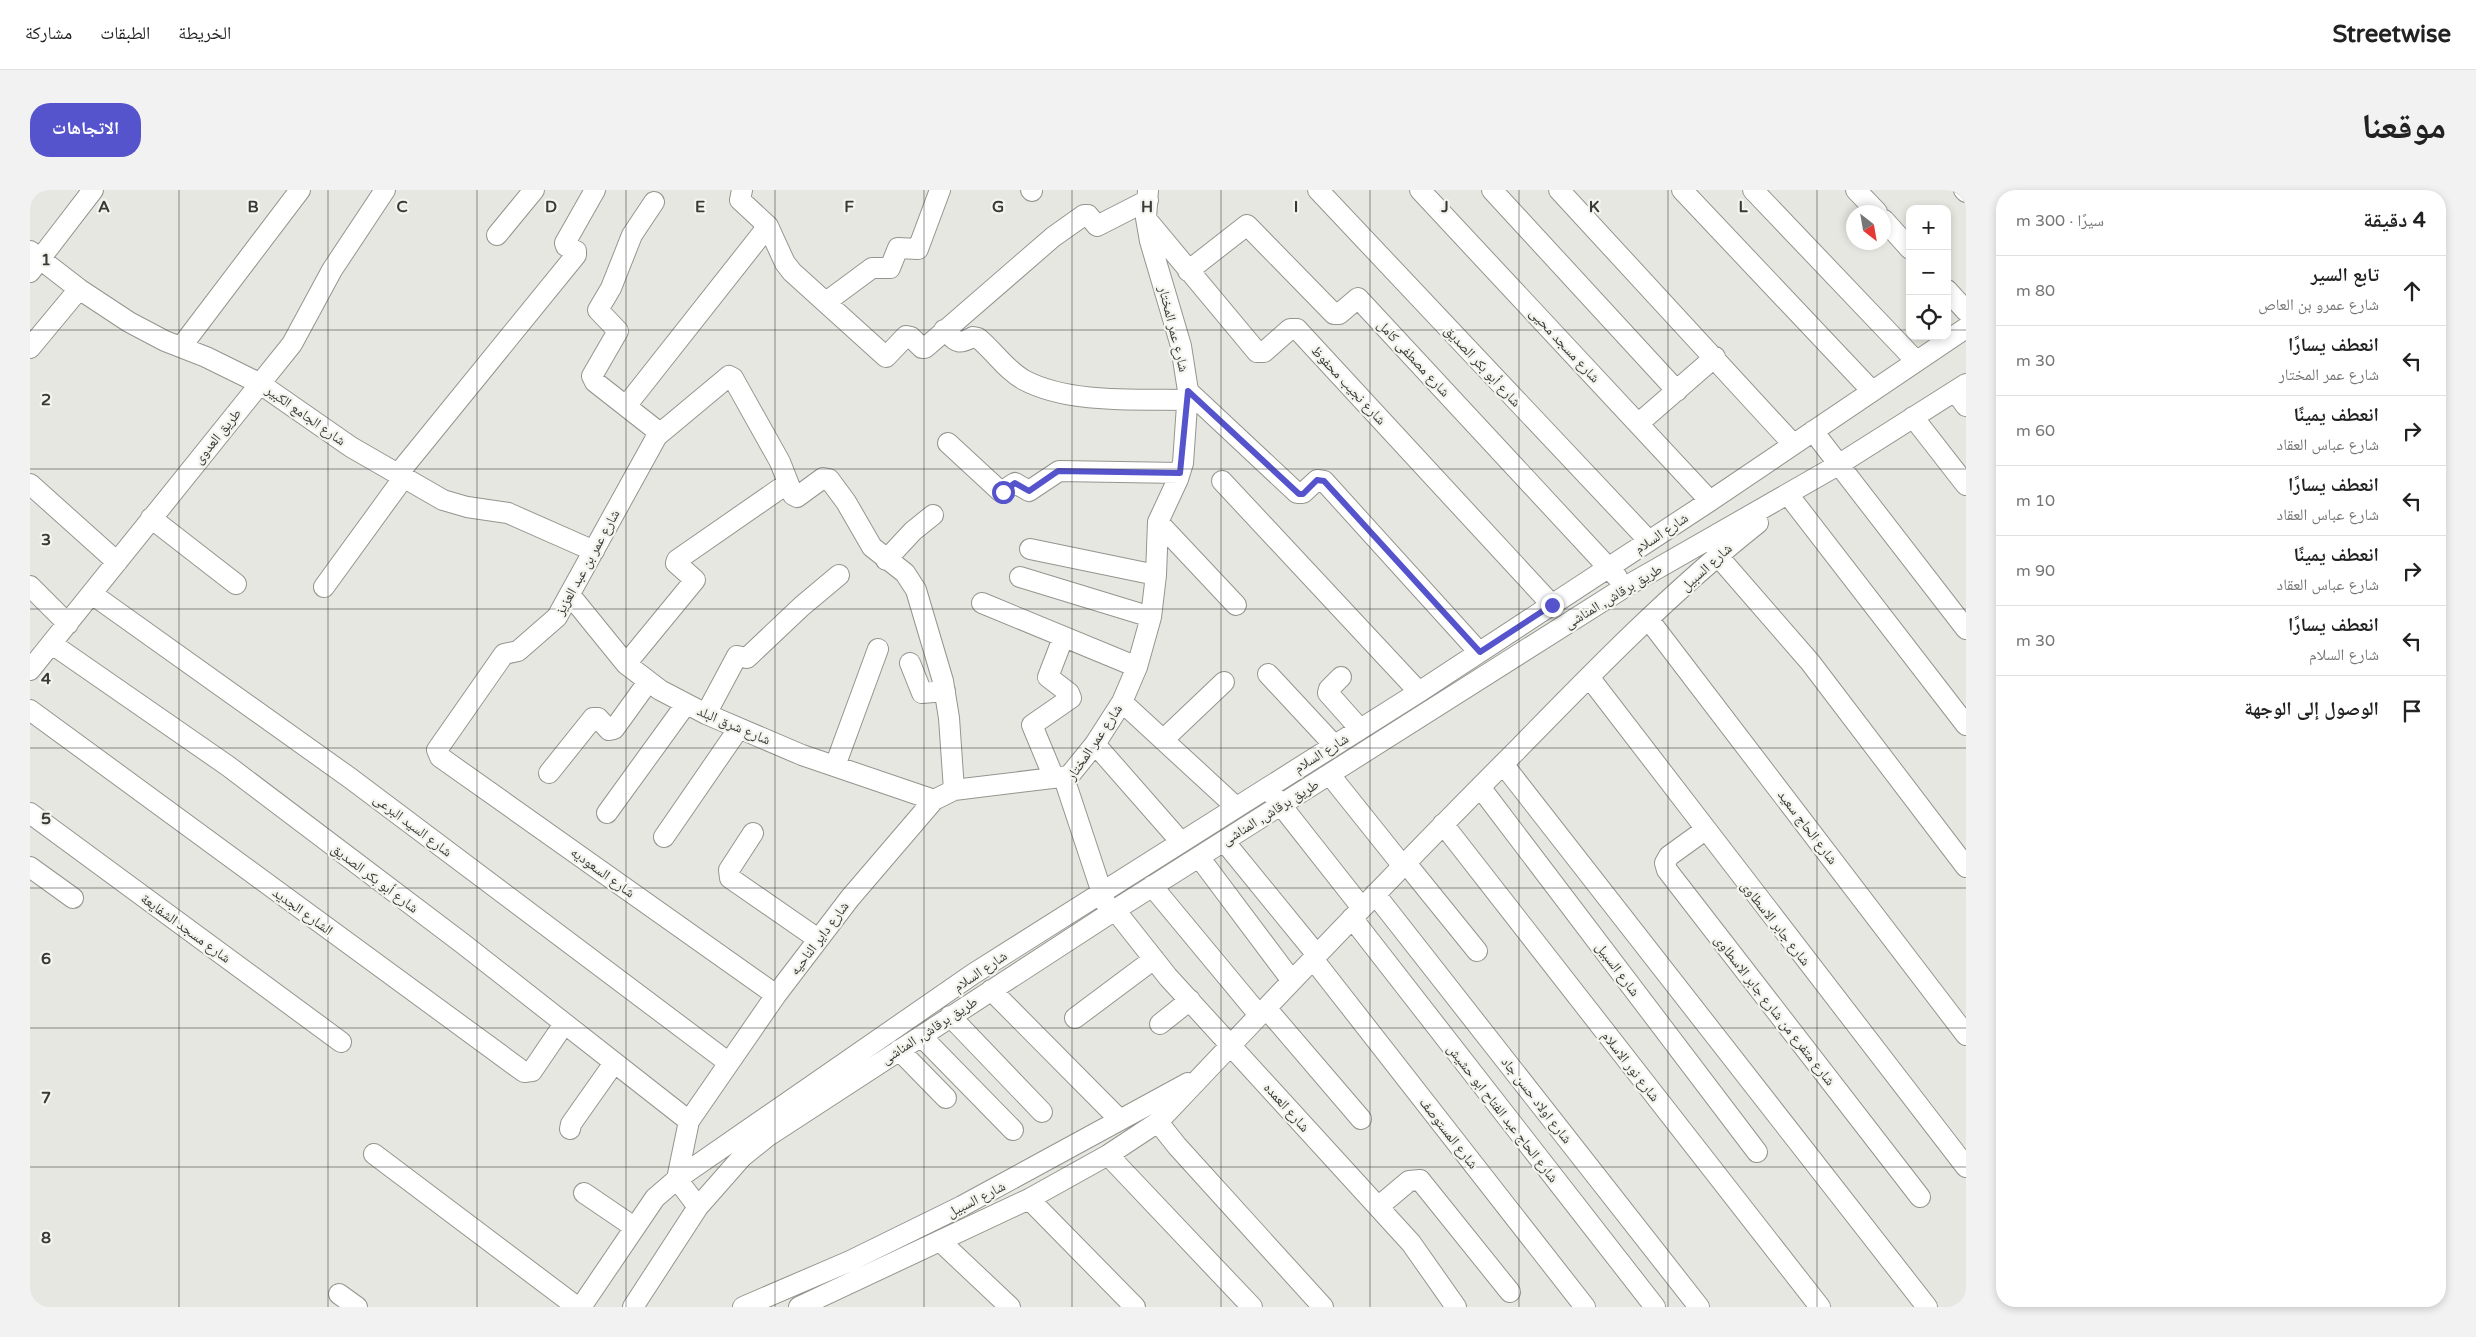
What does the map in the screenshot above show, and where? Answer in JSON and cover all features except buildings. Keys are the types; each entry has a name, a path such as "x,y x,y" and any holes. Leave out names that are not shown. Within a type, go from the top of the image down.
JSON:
{"street":[{"path":"34,261 93,190"},
{"path":"181,347 300,190"},
{"name":"طريق العدوى","path":"30,670 299,334 332,270 385,190"},
{"path":"497,234 534,190"},
{"path":"324,586 401,476 576,256 576,251 566,246 565,243 595,190"},
{"path":"742,190 740,200 768,226 788,268 883,356 887,357 906,336 911,337 924,349 1053,236 1083,215 1087,214 1097,226 1148,203"},
{"path":"826,302 872,268 890,268 898,248 918,249 940,190"},
{"name":"شارع أبو بكر الصديق","path":"1318,190 1649,541"},
{"name":"شارع مسجد محيى","path":"1420,190 1710,501"},
{"path":"1492,190 1677,391"},
{"path":"1559,190 1715,357 1793,444"},
{"path":"1682,190 1872,391"},
{"path":"1753,190 1916,361"},
{"path":"1856,190 1870,205"},
{"path":"654,202 632,235 611,288 598,312 618,331 592,373 593,379 660,433"},
{"name":"شارع نجيب محفوظ","path":"1148,203 1188,271 1257,352 1264,352 1290,329 1297,329 1552,605"},
{"name":"شارع عمر المختار","path":"1112,911 1101,892 1061,777 1095,744 1122,702 1137,667 1151,617 1156,575 1158,522 1180,473 1188,395 1181,346 1152,251 1148,203"},
{"name":"شارع مصطفى كامل","path":"1188,271 1247,225 1334,314 1339,314 1358,298 1610,568 1625,587"},
{"path":"626,406 768,226"},
{"path":"1891,228 1906,245"},
{"name":"شارع الجامع الكبير","path":"34,261 142,330 259,382 332,435 443,500 467,507 508,513 594,551"},
{"path":"30,348 79,289"},
{"path":"1951,294 1966,311"},
{"name":"شارع السلام","path":"677,1179 973,974 1610,568 1966,328"},
{"path":"944,330 961,343 977,338 1016,374 1044,388 1108,398 1188,395 1299,494 1303,494 1317,480 1324,481 1480,652"},
{"path":"1639,423 1715,357"},
{"name":"شارع عمر بن عبد العزيز","path":"438,746 504,654 518,651 554,620 570,595 660,433 729,376 733,378 780,462 788,483"},
{"name":"طريق برقاش, المناشى","path":"633,1307 698,1207 742,1157 768,1136 1112,911 1625,587 1810,482 1913,417 1962,393"},
{"path":"1913,417 1966,485"},
{"path":"1813,431 1966,629"},
{"path":"948,443 998,491 1002,492 1014,483 1029,491 1058,471 1180,473"},
{"path":"626,664 695,580 676,563 676,560 788,483 796,497 826,477 850,508 870,544 886,560 900,568 912,582 938,660 945,691 954,790"},
{"path":"1222,482 1418,692"},
{"name":"شارع السبيل","path":"799,1307 1030,1199 1108,1155 1158,1122 1363,906 1589,677 1718,555 1810,482"},
{"path":"30,484 117,562"},
{"path":"1790,497 1966,725"},
{"path":"886,560 916,528 934,515"},
{"path":"151,518 236,584"},
{"path":"1158,522 1236,605"},
{"path":"1030,549 1156,575"},
{"path":"1718,555 1810,662 1966,867"},
{"path":"706,714 737,656 747,658 802,606 839,575"},
{"path":"1020,577 1151,617"},
{"path":"30,586 68,624"},
{"name":"شارع السيد البرعى","path":"92,594 350,778 729,1063"},
{"name":"شارع شرق البلد","path":"570,595 626,664 648,682 686,704 739,728 835,766 934,800"},
{"path":"982,603 1137,667"},
{"name":"شارع الحاج سعيد","path":"1649,620 1966,1035"},
{"path":"1061,777 1032,725 1071,698 1069,693 1048,676 1063,638"},
{"name":"شارع أبو بكر الصديق","path":"52,644 228,766 462,943 689,1122"},
{"path":"835,766 878,648"},
{"path":"910,663 923,694 945,691"},
{"path":"1268,674 1334,745"},
{"name":"شارع جابر الاسطاوى","path":"1589,677 1966,1167"},
{"path":"1341,678 1329,689 1328,693 1360,729"},
{"path":"549,773 593,718 598,718 609,730 614,729 648,682"},
{"path":"1163,740 1224,682"},
{"path":"1122,702 1236,807"},
{"path":"607,813 686,704"},
{"name":"الشارع الجديد","path":"30,710 524,1072 532,1071 564,1024"},
{"path":"664,837 739,728"},
{"path":"1095,744 1180,842"},
{"name":"شارع السعوديه","path":"438,746 437,752 440,757 776,995"},
{"path":"1503,764 1927,1307"},
{"path":"1330,775 1477,951"},
{"name":"شارع داير الناحيه","path":"677,1179 689,1122 729,1063 776,995 855,891 934,800 954,790 1061,777"},
{"name":"شارع السبيل","path":"1480,786 1757,1152"},
{"path":"1267,787 1363,906"},
{"name":"شارع مسجد الشفايعة","path":"30,813 341,1042"},
{"name":"شارع نور الاسلام","path":"1443,824 1820,1307"},
{"name":"شارع متفرع من شارع جابر الاسطاوى","path":"1705,830 1669,856 1665,863 1667,870 1920,1198"},
{"path":"753,832 729,870 730,878 818,939"},
{"name":"شارع المستوصف","path":"1224,841 1585,1307"},
{"path":"1199,856 1292,981"},
{"path":"30,867 73,898"},
{"path":"1152,886 1263,1012 1361,1119"},
{"name":"شارع الحاج عبد الفتاح ابو حشيش","path":"1363,906 1655,1307"},
{"name":"شارع اولاد حسن جاد","path":"1363,906 1699,1307"},
{"name":"شارع العمده","path":"1112,911 1190,1000 1411,1243 1456,1307"},
{"path":"1075,1018 1154,959"},
{"path":"991,990 1120,1120"},
{"path":"1160,1024 1190,1000"},
{"path":"950,1016 1042,1112"},
{"path":"921,1036 1013,1130"},
{"path":"899,1050 946,1098"},
{"path":"570,1129 571,1124 614,1063"},
{"name":"شارع السبيل","path":"743,1307 850,1260 962,1206 1201,1076"},
{"path":"1158,1122 1177,1146 1323,1307"},
{"path":"374,1154 577,1307"},
{"path":"1108,1155 1252,1307"},
{"path":"581,1307 655,1198 677,1179 698,1207"},
{"path":"1378,1207 1410,1181 1420,1180 1510,1292"},
{"path":"584,1193 634,1227"},
{"path":"1030,1199 1135,1307"},
{"path":"940,1241 1010,1307"},
{"path":"339,1294 357,1307"}],"route":[{"path":"1003,492 1015,483 1025,490 1032,490 1058,471 1180,473 1185,440 1188,391 1299,494 1303,494 1318,479 1324,481 1480,652 1552,605"}]}
